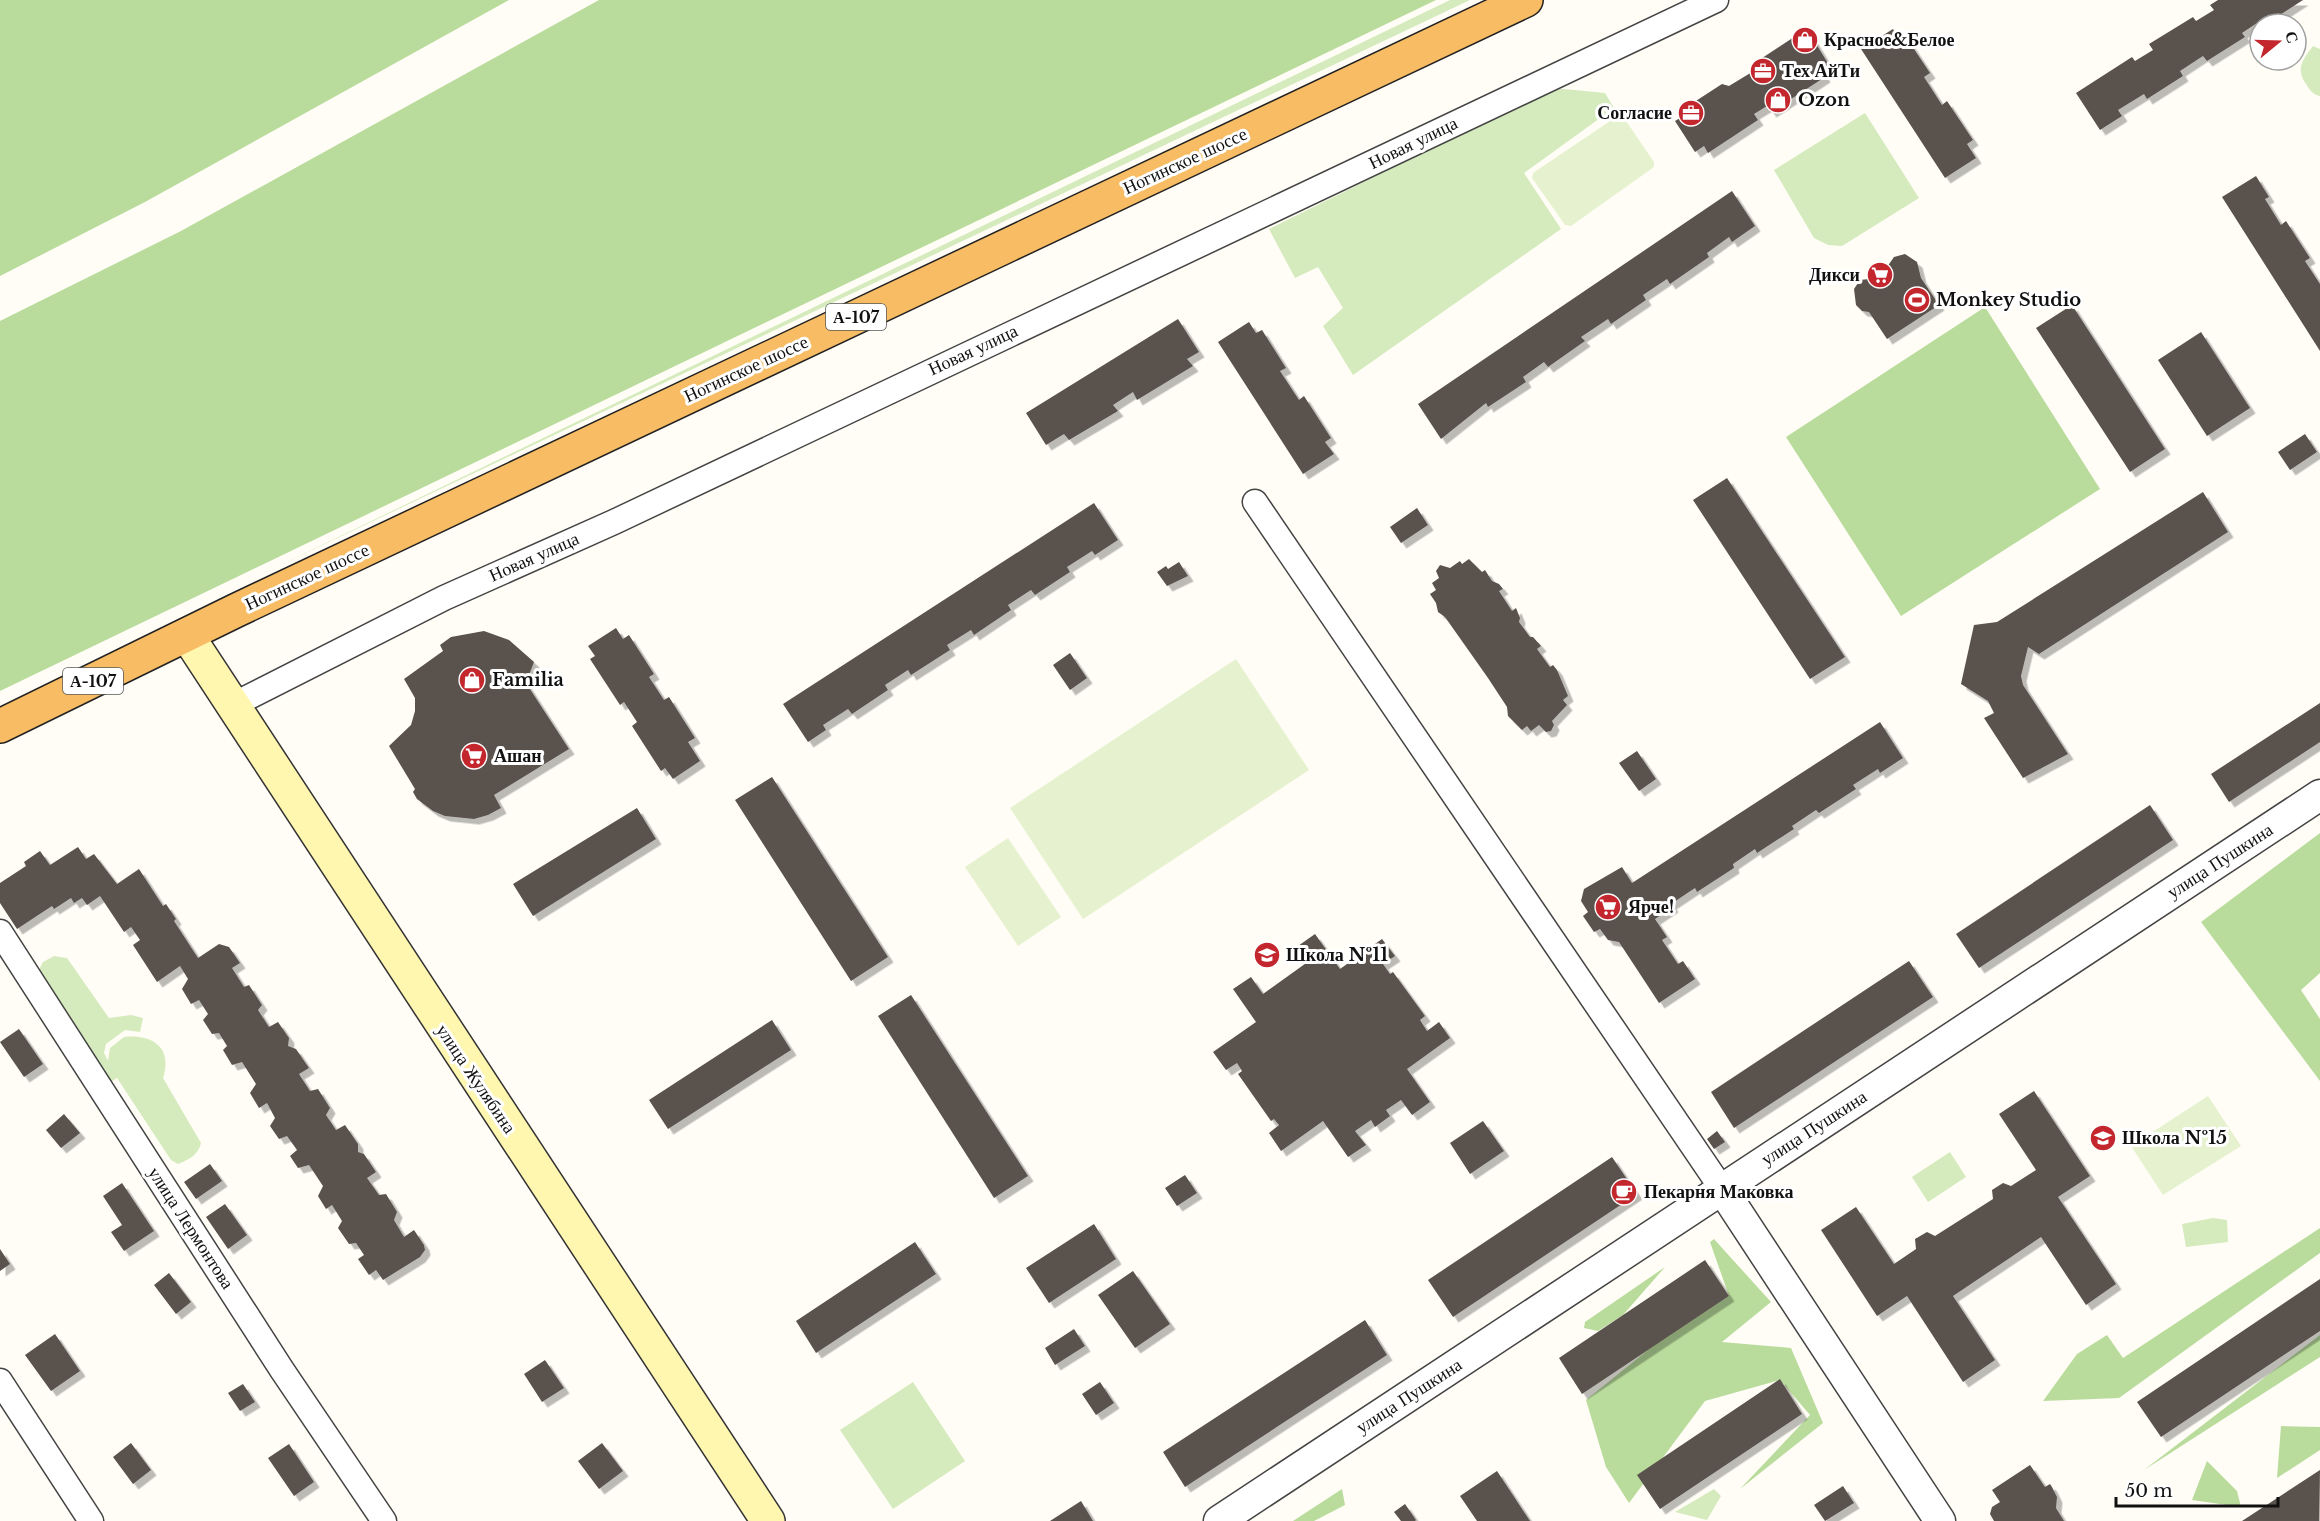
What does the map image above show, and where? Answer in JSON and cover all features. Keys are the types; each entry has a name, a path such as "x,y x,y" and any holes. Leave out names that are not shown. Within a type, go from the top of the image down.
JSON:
{"highway":[{"name":"Ногинское шоссе","path":"0,726 187,635 1526,0"}],"main road":[{"name":"улица Жулябина","path":"187,635 384,939 768,1521"}],"street":[{"name":"Новая улица","path":"233,705 444,598 614,522 1716,0"},
{"path":"1255,502 1722,1189 1941,1521"},
{"name":"улица Пушкина","path":"1219,1521 2320,795"},
{"name":"улица Лермонтова","path":"0,932 271,1353 384,1521"},
{"path":"0,1382 92,1521"}],"green space":[{"path":"0,0 509,0 145,202 0,276"},
{"path":"599,0 1436,0 0,691 0,321 181,231"},
{"path":"1450,0 1470,0 270,570"},
{"path":"2313,46 2320,49 2320,96 2310,90 2301,74 2301,72 2308,72 2308,53"},
{"path":"1554,88 1605,93 1614,108 1524,173 1561,229 1353,375 1323,326 1343,308 1318,267 1295,278 1269,229"},
{"path":"1865,113 1919,198 1842,246 1828,245 1814,238 1774,170"},
{"path":"1619,115 1624,118 1654,162 1654,167 1571,226 1565,225 1532,178 1533,173"},
{"path":"1985,307 2100,489 1901,616 1786,437"},
{"path":"1236,659 1309,770 1083,919 1010,808"},
{"path":"2320,833 2320,973 2301,990 2320,1019 2320,1081 2201,922"},
{"path":"1008,838 1061,917 1018,946 965,867"},
{"path":"54,956 67,958 109,1018 131,1015 143,1018 140,1032 125,1030 106,1044 104,1053 108,1061 110,1048 124,1037 143,1038 158,1045 165,1058 163,1078 201,1143 196,1154 178,1164 171,1160 117,1078 107,1084 39,970 43,962"},
{"path":"2208,1096 2241,1146 2163,1195 2131,1146"},
{"path":"1950,1152 1966,1177 1928,1202 1912,1177"},
{"path":"2213,1218 2227,1220 2228,1242 2186,1247 2182,1224"},
{"path":"2320,1228 2320,1253 2119,1398 2043,1401 2077,1354 2107,1335 2123,1358"},
{"path":"1714,1239 1771,1302 1722,1342 1791,1348 1823,1423 1740,1489 1810,1415 1780,1380 1705,1401 1629,1503 1606,1467 1586,1400 1653,1346 1729,1296 1710,1242"},
{"path":"1665,1267 1623,1315 1598,1331 1584,1328 1585,1322"},
{"path":"2320,1335 2320,1357 2144,1470"},
{"path":"913,1382 965,1461 893,1509 840,1430"},
{"path":"2281,1426 2320,1427 2320,1450 2277,1478"},
{"path":"2207,1461 2237,1491 2241,1507 2192,1500"},
{"path":"1342,1489 1345,1505 1314,1521 1293,1521"},
{"path":"1714,1489 1721,1496 1707,1520 1675,1512"}],"building":[{"path":"2218,0 2303,0 2284,12 2248,12 2248,29 2242,33 2245,37 2207,61 2203,56 2180,71 2183,76 2147,99 2144,94 2118,110 2122,116 2100,130 2076,93 2132,57 2135,61 2153,50 2149,44 2193,17 2196,21 2214,10 2210,5"},
{"path":"1893,29 1900,40 1906,37 1930,73 1924,77 1942,105 1947,101 1973,140 1967,144 1976,158 1945,178 1861,49"},
{"path":"1810,34 1829,65 1821,70 1825,77 1771,112 1767,106 1754,114 1758,120 1708,153 1704,146 1695,152 1675,121 1685,115 1685,108 1722,84 1729,86 1752,72 1753,64 1794,37 1801,40"},
{"path":"2256,176 2269,197 2265,199 2281,225 2286,221 2310,258 2305,261 2320,284 2320,351 2222,197"},
{"path":"1732,191 1755,226 1732,242 1729,237 1707,253 1709,257 1670,284 1667,279 1643,295 1646,300 1611,324 1608,319 1581,337 1585,341 1548,367 1544,362 1523,377 1526,382 1488,407 1486,403 1441,439 1418,404"},
{"path":"1905,254 1917,262 1921,278 1939,305 1887,339 1869,312 1862,311 1856,305 1854,289 1860,280 1869,279 1874,270 1887,267 1894,257"},
{"path":"2072,305 2165,449 2130,472 2036,328"},
{"path":"1178,319 1199,352 1187,359 1193,366 1137,400 1133,392 1113,405 1118,411 1069,440 1064,434 1046,445 1026,413"},
{"path":"1249,322 1256,333 1262,330 1286,368 1280,371 1299,400 1304,396 1331,438 1325,442 1334,454 1303,474 1218,342"},
{"path":"2201,332 2250,408 2207,436 2158,360"},
{"path":"2305,434 2317,452 2290,470 2278,452"},
{"path":"1727,478 1845,657 1810,679 1693,500"},
{"path":"2203,492 2228,532 2039,654 2028,647 2021,676 2023,685 2068,754 2023,778 1984,718 1994,713 1988,701 1961,684 1974,625 1997,622"},
{"path":"1094,503 1118,540 1095,555 1092,551 1067,567 1070,572 1035,595 1031,590 1008,605 1011,610 974,635 971,630 947,645 950,650 911,675 908,670 885,685 888,690 852,714 848,709 823,725 826,730 808,742 783,704"},
{"path":"1417,508 1428,525 1401,543 1390,527"},
{"path":"1469,559 1482,572 1485,570 1492,581 1503,589 1499,591 1512,611 1516,608 1520,618 1519,622 1530,637 1533,637 1541,646 1537,649 1550,667 1553,665 1557,670 1568,696 1563,700 1567,705 1552,721 1554,725 1551,731 1546,732 1539,725 1531,731 1527,726 1522,730 1508,716 1507,707 1488,678 1445,617 1438,612 1436,603 1430,594 1436,590 1432,583 1439,578 1436,571 1440,565 1450,568 1460,561 1462,564"},
{"path":"1179,562 1188,576 1167,586 1157,572 1166,566 1168,569"},
{"path":"616,628 623,639 629,635 654,674 649,677 664,700 669,697 695,738 688,742 700,761 673,779 665,768 661,771 632,726 637,722 624,702 620,705 590,659 595,656 588,646"},
{"path":"484,631 509,640 534,662 526,683 569,749 494,795 501,808 474,819 445,816 433,811 417,799 413,792 415,789 389,746 411,725 415,711 415,698 404,679 443,651 440,645 451,637"},
{"path":"1070,653 1087,678 1070,690 1053,665"},
{"path":"2320,703 2320,742 2229,802 2211,774"},
{"path":"1880,722 1903,758 1880,773 1878,769 1853,785 1856,789 1819,813 1816,810 1792,826 1794,829 1757,853 1755,849 1733,864 1734,868 1697,892 1695,888 1671,904 1673,907 1655,919 1667,937 1662,940 1678,964 1683,961 1695,979 1659,1003 1619,942 1608,940 1600,929 1594,932 1583,916 1588,912 1581,901 1584,889 1622,867 1632,883"},
{"path":"1637,751 1656,779 1639,791 1619,763"},
{"path":"772,777 888,957 851,981 735,800"},
{"path":"2150,805 2173,840 1979,968 1956,934"},
{"path":"637,808 656,839 533,916 513,884"},
{"path":"78,847 86,859 94,854 117,884 139,869 163,906 166,904 176,919 174,921 198,958 219,944 229,947 240,963 232,968 244,987 249,985 262,1005 258,1010 269,1027 278,1022 289,1038 288,1046 296,1049 309,1068 299,1074 310,1091 318,1089 330,1108 326,1115 336,1130 345,1125 358,1144 358,1152 364,1154 376,1172 367,1178 379,1195 386,1194 397,1212 394,1220 404,1237 414,1230 424,1245 425,1250 420,1257 383,1280 376,1270 369,1275 358,1259 364,1255 356,1243 349,1244 338,1228 342,1221 332,1205 326,1209 318,1196 323,1186 309,1165 298,1168 290,1156 297,1150 287,1136 279,1139 270,1126 275,1118 267,1103 259,1108 250,1093 256,1084 242,1062 232,1065 223,1050 227,1046 219,1033 212,1034 203,1020 208,1014 199,1000 191,1004 182,989 188,979 180,966 157,982 133,945 140,940 131,927 124,932 100,896 87,905 82,898 74,903 71,898 54,909 52,906 17,929 0,903 0,883 26,866 24,862 40,851 50,865"},
{"path":"1315,934 1340,969 1382,939 1395,956 1383,964 1390,974 1393,972 1425,1016 1420,1020 1427,1031 1439,1022 1450,1038 1407,1069 1430,1102 1412,1115 1401,1100 1386,1110 1390,1116 1375,1127 1371,1120 1355,1131 1366,1145 1348,1157 1323,1121 1281,1151 1269,1133 1279,1125 1274,1119 1271,1121 1238,1074 1242,1071 1237,1063 1226,1070 1213,1052 1256,1022 1233,989 1251,977 1263,994 1309,961 1298,946"},
{"path":"1909,961 1933,997 1734,1128 1711,1092"},
{"path":"911,995 1028,1176 994,1198 878,1016"},
{"path":"772,1020 791,1050 668,1129 649,1100"},
{"path":"19,1029 43,1064 24,1077 0,1042"},
{"path":"2034,1091 2090,1176 2058,1197 2116,1284 2086,1305 2041,1237 1953,1296 1995,1360 1963,1382 1907,1296 1877,1316 1821,1230 1856,1207 1894,1264 1916,1249 1915,1239 1927,1232 1935,1236 1993,1199 1992,1190 2003,1183 2011,1186 2036,1170 1999,1114"},
{"path":"64,1114 80,1133 61,1148 46,1130"},
{"path":"1483,1121 1504,1151 1470,1174 1450,1143"},
{"path":"1717,1131 1725,1142 1714,1149 1707,1139"},
{"path":"1612,1157 1637,1194 1453,1317 1428,1280"},
{"path":"210,1164 222,1181 196,1199 184,1182"},
{"path":"1185,1175 1197,1193 1177,1206 1165,1188"},
{"path":"122,1183 154,1231 124,1251 111,1232 122,1225 103,1196"},
{"path":"225,1204 247,1235 228,1249 206,1217"},
{"path":"1094,1224 1116,1259 1049,1303 1026,1268"},
{"path":"915,1242 936,1274 816,1353 796,1321"},
{"path":"0,1249 10,1264 0,1271"},
{"path":"1705,1260 1729,1296 1582,1394 1559,1358"},
{"path":"1133,1271 1170,1324 1135,1348 1098,1295"},
{"path":"169,1273 191,1302 176,1314 154,1285"},
{"path":"2320,1279 2320,1331 2161,1437 2137,1402"},
{"path":"1365,1320 1387,1355 1185,1487 1163,1452"},
{"path":"1074,1329 1085,1346 1055,1365 1045,1348"},
{"path":"55,1334 80,1371 51,1391 25,1355"},
{"path":"545,1360 564,1388 542,1402 524,1374"},
{"path":"1780,1379 1802,1414 1660,1509 1637,1475"},
{"path":"1100,1382 1114,1403 1096,1415 1082,1394"},
{"path":"243,1384 255,1402 240,1411 228,1393"},
{"path":"131,1443 151,1470 133,1484 113,1457"},
{"path":"602,1443 623,1471 599,1489 578,1461"},
{"path":"289,1444 314,1482 294,1496 268,1458"},
{"path":"2030,1465 2045,1487 2050,1484 2052,1487 2057,1497 2056,1508 2064,1521 1994,1521 1990,1514 1992,1507 2000,1502 1992,1490"},
{"path":"2320,1470 2319,1521 2242,1521"},
{"path":"1497,1471 1530,1521 1477,1521 1460,1496"},
{"path":"1843,1486 1854,1503 1825,1521 1814,1505"},
{"path":"1081,1501 1093,1521 1050,1521"},
{"path":"1405,1504 1415,1521 1401,1521 1394,1512"}],"place":[{"name":"Красное&Белое","path":"1805,40"},
{"name":"Тех АйТи","path":"1763,71"},
{"name":"Ozon","path":"1778,100"},
{"name":"Согласие","path":"1691,113"},
{"name":"Дикси","path":"1880,275"},
{"name":"Monkey Studio","path":"1917,300"},
{"name":"Familia","path":"472,680"},
{"name":"Ашан","path":"474,756"},
{"name":"Ярче!","path":"1608,907"},
{"name":"Школа №11","path":"1267,955"},
{"name":"Школа №15","path":"2103,1138"},
{"name":"Пекарня Маковка","path":"1624,1192"}]}
